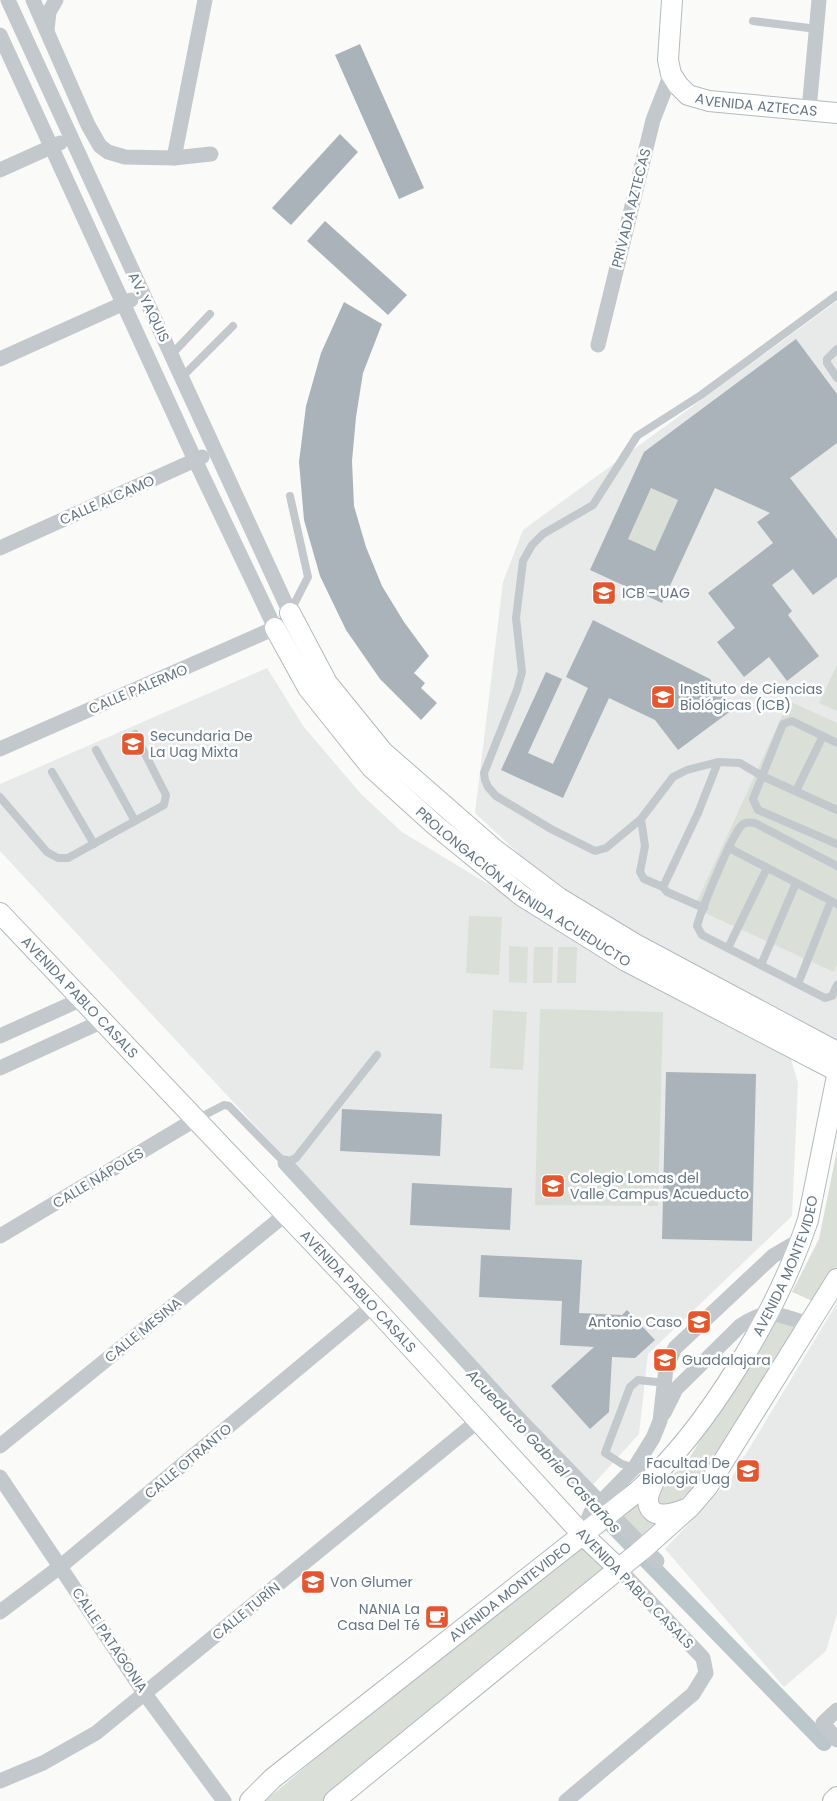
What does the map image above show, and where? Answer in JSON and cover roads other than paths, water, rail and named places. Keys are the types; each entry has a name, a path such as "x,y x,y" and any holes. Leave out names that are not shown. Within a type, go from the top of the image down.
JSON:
{"street":[{"name":"AV. YAQUIS","path":"8,0 142,295 172,354 181,378 290,613"},
{"path":"33,0 88,125 100,146 108,152 125,157 174,158 210,154"},
{"path":"46,30 50,12 56,0"},
{"path":"174,158 205,0"},
{"path":"671,74 668,45 672,0"},
{"path":"809,110 819,0"},
{"name":"AV. YAQUIS","path":"0,35 195,460 275,628"},
{"name":"AVENIDA AZTECAS","path":"671,74 688,95 709,101 837,113"},
{"name":"PRIVADA AZTECAS","path":"598,345 653,120 671,74"},
{"path":"0,170 71,138"},
{"path":"0,359 142,295"},
{"name":"CALLE ALCAMO","path":"0,548 215,451"},
{"name":"PROLONGACIÓN AVENIDA ACUEDUCTO","path":"290,613 327,683 383,752 494,849 529,889 837,1052"},
{"name":"PROLONGACIÓN AVENIDA ACUEDUCTO","path":"275,628 308,688 371,768 435,825 529,889 626,961 837,1071"},
{"name":"CALLE PALERMO","path":"0,749 275,628"},
{"name":"AVENIDA PABLO CASALS","path":"0,905 6,919 373,1306 582,1534 618,1568 703,1658 706,1673 693,1694 566,1801"},
{"path":"0,1036 82,999"},
{"path":"0,1068 103,1021"},
{"name":"AVENIDA MONTEVIDEO","path":"250,1801 273,1778 582,1534 605,1508 657,1474 680,1450 738,1365 768,1312 802,1239 808,1220 837,1076"},
{"name":"CALLE NÁPOLES","path":"0,1236 196,1119"},
{"path":"285,1163 522,1422 651,1554"},
{"name":"CALLE MESINA","path":"0,1446 286,1214"},
{"path":"605,1508 635,1467 653,1438 670,1386 666,1368 676,1348 773,1256 802,1239"},
{"path":"334,1801 618,1568 651,1554 708,1486 837,1279"},
{"name":"CALLE OTRANTO","path":"0,1612 61,1566 373,1306"},
{"path":"670,1386 740,1326 768,1312 809,1324"},
{"name":"CALLE TURÍN","path":"0,1781 43,1763 96,1733 479,1420"},
{"path":"657,1474 648,1496 649,1504 653,1511 661,1516 669,1516 690,1507"},
{"name":"CALLE PATAGONIA","path":"0,1477 146,1694 224,1801"},
{"path":"837,1710 823,1724 837,1740"},
{"path":"833,1801 837,1797"}],"lane":[{"path":"753,21 817,29"},
{"path":"837,295 701,394 637,436 593,505 543,534 532,545 522,561 516,618 522,672 517,690 484,773 488,787 496,796 551,829 595,851 606,848 641,819 674,777 687,770 718,762 740,763 762,776 836,809 837,800"},
{"path":"172,354 210,314"},
{"path":"181,378 233,326"},
{"path":"837,349 827,359 827,363 837,378"},
{"path":"290,496 308,577 290,613"},
{"path":"755,823 758,810 753,800 783,724 786,721 792,721 837,743"},
{"path":"0,797 47,852 58,858 68,858 164,805 166,795 135,734"},
{"path":"796,791 823,736"},
{"path":"96,750 135,821"},
{"path":"663,887 698,813 718,762"},
{"path":"52,772 94,844"},
{"path":"758,810 837,844"},
{"path":"641,819 645,846 640,872 644,878 663,887 667,892 704,908"},
{"path":"837,866 750,822 740,827 728,848 698,922 698,931 826,998 832,996 837,985"},
{"path":"728,848 834,902 798,984"},
{"path":"728,948 767,868"},
{"path":"761,965 796,883"},
{"path":"196,1119 219,1107 229,1106 285,1163 296,1158 377,1056"},
{"path":"657,1474 622,1464 606,1455 606,1452 630,1387 638,1380 670,1386"}],"waterway":[{"name":"Acueducto Gabriel Castaños","path":"602,1515 824,1743"}],"place":[{"name":"ICB - UAG","path":"604,593"},
{"name":"Instituto de Ciencias Biológicas (ICB)","path":"663,697"},
{"name":"Secundaria De La Uag Mixta","path":"133,744"},
{"name":"Colegio Lomas del Valle Campus Acueducto","path":"553,1186"},
{"name":"Antonio Caso","path":"699,1322"},
{"name":"Guadalajara","path":"665,1360"},
{"name":"Facultad De Biologia Uag","path":"748,1471"},
{"name":"Von Glumer","path":"313,1582"},
{"name":"NANIA La Casa Del Té","path":"437,1617"}]}
